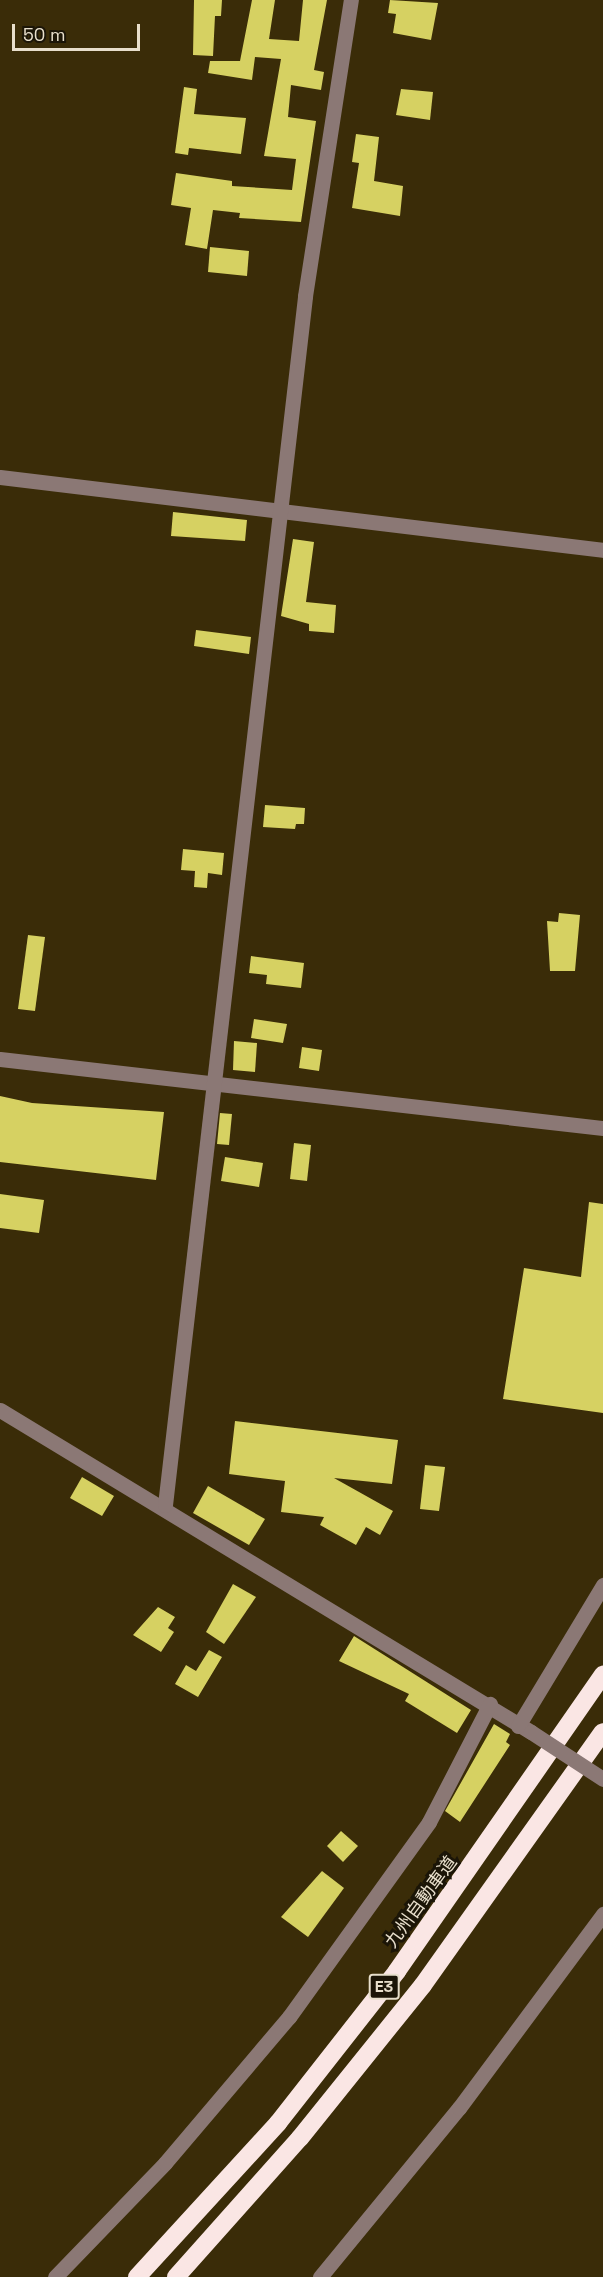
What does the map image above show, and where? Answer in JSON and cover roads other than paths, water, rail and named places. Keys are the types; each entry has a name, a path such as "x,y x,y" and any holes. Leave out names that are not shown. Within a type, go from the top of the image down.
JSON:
{"highway":[{"name":"九州自動車道","path":"137,2277 278,2123 397,1971 603,1676"},
{"name":"E3","path":"176,2277 300,2138 423,1985 603,1732"}],"street":[{"path":"165,1505 305,296 351,0"},
{"path":"0,477 280,508 603,550"},
{"path":"0,1059 212,1086 603,1128"},
{"path":"0,1410 165,1505 490,1704 524,1729 603,1779"},
{"path":"524,1729 603,1585"},
{"path":"55,2277 165,2163 289,2018 429,1821 490,1704"},
{"path":"327,2273 459,2108 603,1914"}]}
